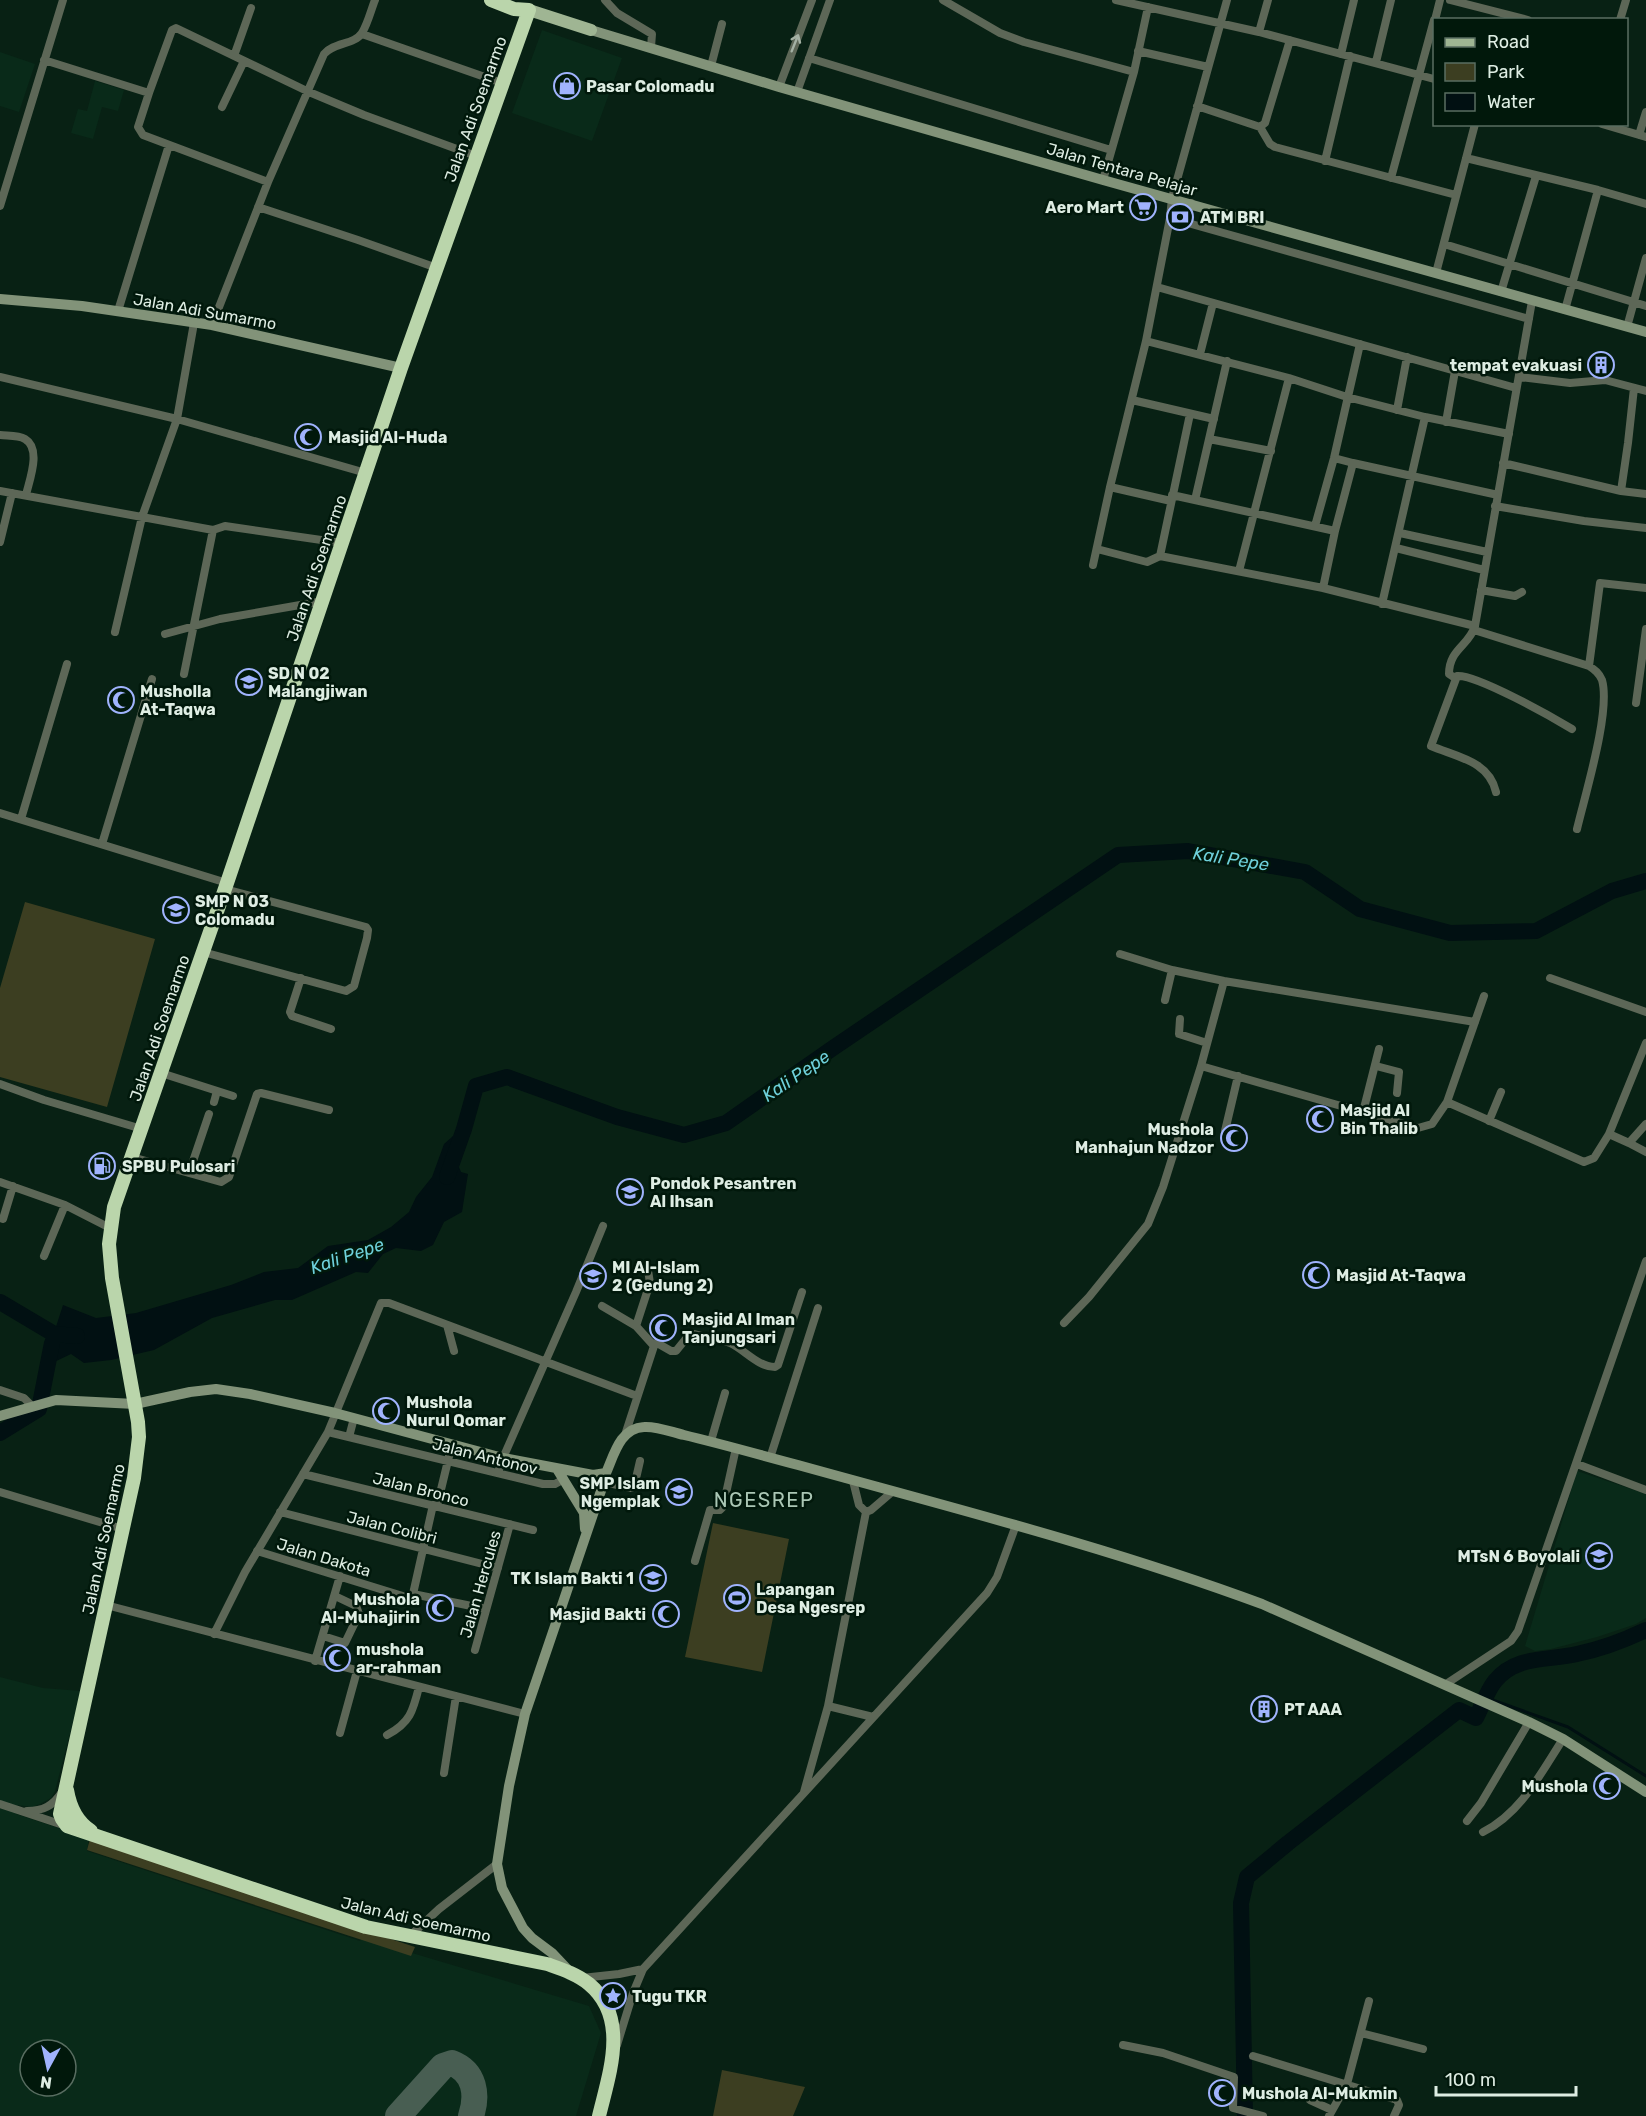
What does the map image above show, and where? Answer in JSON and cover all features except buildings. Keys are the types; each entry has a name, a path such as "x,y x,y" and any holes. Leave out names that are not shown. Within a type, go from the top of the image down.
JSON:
{"highway":[{"path":"491,0 514,9 531,5"},
{"path":"518,0 531,5"},
{"name":"Jalan Adi Soemarmo","path":"531,5 401,368 226,886 114,1207 109,1244 112,1278 139,1437 134,1478 66,1785 64,1820 102,1839 356,1924 409,1937 547,1964 575,1975 594,1989 607,2010 612,2025 613,2060 600,2115"},
{"name":"Jalan Adi Soemarmo","path":"66,1785 69,1803 79,1822 102,1839"}],"main road":[{"path":"531,5 591,30"},
{"name":"Jalan Tentara Pelajar","path":"591,30 779,87 1103,180 1646,332"},
{"name":"Jalan Adi Sumarmo","path":"0,300 82,306 212,326 401,368"},
{"path":"0,1416 56,1400 135,1404 216,1389 250,1394 335,1413 503,1458 605,1477"},
{"path":"575,1975 523,1928 502,1888 497,1864 504,1816 525,1714 605,1477 625,1435 644,1427 711,1441 1016,1525 1243,1597 1529,1722 1563,1739 1646,1792"},
{"path":"557,1468 584,1513 586,1526 584,1542"}],"street":[{"path":"0,206 63,0"},
{"path":"212,326 268,182 328,49 356,39 362,34 375,0"},
{"path":"605,0 617,13 652,34 651,47"},
{"path":"779,87 812,0"},
{"path":"797,92 830,0"},
{"path":"942,0 1000,33 1024,42 1134,72"},
{"path":"1116,0 1144,4 1221,22 1433,79"},
{"path":"1093,565 1146,341 1172,198 1227,0"},
{"path":"1259,32 1268,0"},
{"path":"1341,54 1354,0"},
{"path":"1376,62 1391,0"},
{"path":"1436,18 1440,0"},
{"path":"1450,0 1520,18"},
{"path":"1620,18 1624,1"},
{"path":"1103,180 1134,72 1144,4"},
{"path":"234,56 251,8"},
{"path":"711,66 722,24"},
{"path":"1391,178 1433,27"},
{"path":"268,182 169,145 139,131 138,127 149,93 174,28 309,92 476,156"},
{"path":"362,34 502,83"},
{"path":"1260,127 1265,123 1290,40"},
{"path":"1138,51 1208,67"},
{"path":"1325,161 1350,56"},
{"path":"809,58 1111,150"},
{"path":"44,60 149,93"},
{"path":"222,107 244,61"},
{"path":"1197,106 1260,127 1270,144 1275,147 1456,195"},
{"path":"1609,126 1643,136 1646,112"},
{"path":"1436,273 1474,126"},
{"path":"118,311 169,145"},
{"path":"1466,158 1646,204"},
{"path":"1501,292 1536,176"},
{"path":"1565,310 1598,190"},
{"path":"1186,223 1191,203"},
{"path":"258,207 437,268"},
{"path":"1170,218 1529,319"},
{"path":"1444,244 1646,306"},
{"path":"1627,327 1646,258"},
{"path":"1157,287 1516,388"},
{"path":"1455,678 1449,674 1454,654 1478,631 1484,570 1532,301"},
{"path":"1200,354 1213,303"},
{"path":"115,632 142,517 177,419 194,323"},
{"path":"1146,341 1227,361 1397,410 1509,434"},
{"path":"1315,526 1334,458 1360,345"},
{"path":"1397,410 1407,357"},
{"path":"1195,500 1227,361"},
{"path":"1446,422 1455,371"},
{"path":"0,377 177,419 366,473"},
{"path":"1519,377 1570,383 1605,380 1646,391"},
{"path":"1239,572 1288,378"},
{"path":"1621,492 1629,443 1634,388"},
{"path":"1132,400 1214,419"},
{"path":"1160,556 1190,414"},
{"path":"1382,604 1425,417"},
{"path":"0,435 25,439 33,451 26,495"},
{"path":"1209,439 1271,452"},
{"path":"1334,458 1498,495"},
{"path":"1323,588 1353,463"},
{"path":"1503,463 1621,492 1646,494"},
{"path":"1110,487 1195,500 1335,531"},
{"path":"0,491 213,530 225,526 342,543"},
{"path":"0,542 12,493"},
{"path":"1495,506 1584,521 1646,528"},
{"path":"184,674 213,530"},
{"path":"1400,533 1487,552"},
{"path":"1396,548 1484,570"},
{"path":"1097,549 1147,562 1160,556 1323,588 1478,631 1589,666 1599,675 1604,701 1577,828"},
{"path":"1589,666 1600,583 1646,588"},
{"path":"1481,590 1515,596 1522,592"},
{"path":"165,634 239,616 323,601"},
{"path":"1636,703 1646,629"},
{"path":"21,819 68,664"},
{"path":"1496,792 1494,781 1484,769 1431,746 1455,678 1460,675 1467,677 1537,709 1572,729"},
{"path":"102,844 152,679"},
{"path":"0,813 102,844 226,886 363,926 368,930 354,986 346,991 203,952"},
{"path":"1120,954 1172,970 1224,981 1475,1022"},
{"path":"1165,1000 1172,970"},
{"path":"302,978 290,1012 292,1016 331,1029"},
{"path":"1550,978 1646,1012"},
{"path":"1064,1323 1089,1297 1148,1224 1160,1197 1201,1066 1224,981"},
{"path":"1201,1066 1418,1128 1426,1127 1438,1117 1447,1102 1484,996"},
{"path":"1180,1019 1179,1034 1207,1043"},
{"path":"1447,1102 1584,1162 1594,1158 1609,1134 1646,1043"},
{"path":"1363,1112 1379,1049"},
{"path":"1376,1066 1399,1072 1397,1093"},
{"path":"161,1072 233,1096"},
{"path":"1225,1131 1238,1076"},
{"path":"0,1084 44,1100 142,1128"},
{"path":"214,1102 218,1091"},
{"path":"1489,1121 1501,1092"},
{"path":"132,1157 221,1182 226,1181 258,1094 329,1110"},
{"path":"189,1173 209,1114"},
{"path":"1629,1143 1646,1124"},
{"path":"1609,1134 1646,1152"},
{"path":"0,1182 65,1205 110,1228"},
{"path":"3,1219 13,1186"},
{"path":"44,1256 65,1205"},
{"path":"498,1473 603,1226"},
{"path":"1446,1684 1516,1636 1646,1261"},
{"path":"636,1326 650,1283 647,1264"},
{"path":"653,1344 657,1343 671,1351 676,1351 689,1335 693,1334 728,1343 764,1365 775,1367 778,1365 802,1292"},
{"path":"214,1634 257,1551 328,1432 381,1303 389,1303 638,1396"},
{"path":"602,1306 636,1326 653,1344 654,1352 625,1435"},
{"path":"770,1458 818,1308"},
{"path":"447,1325 454,1351"},
{"path":"0,1390 24,1398 34,1405"},
{"path":"711,1441 725,1392"},
{"path":"349,1437 354,1418"},
{"name":"Jalan Antonov","path":"328,1432 549,1485 564,1479"},
{"path":"413,1594 452,1444"},
{"path":"695,1561 710,1510 720,1510 723,1507 736,1448"},
{"path":"605,1477 631,1488 634,1487 640,1461"},
{"path":"1577,1464 1646,1490"},
{"name":"Jalan Bronco","path":"303,1474 532,1530"},
{"path":"853,1481 860,1506 866,1512"},
{"path":"0,1492 123,1529"},
{"path":"866,1512 892,1492"},
{"name":"Jalan Colibri","path":"280,1512 498,1568"},
{"path":"803,1795 828,1706 866,1512"},
{"name":"Jalan Hercules","path":"475,1650 510,1524"},
{"path":"613,2060 633,1993 643,1970 987,1593 997,1577 1016,1525"},
{"name":"Jalan Dakota","path":"257,1551 406,1597 413,1594 486,1610"},
{"path":"315,1661 340,1576"},
{"path":"323,1636 345,1643 359,1612 356,1606 334,1596"},
{"path":"106,1605 525,1714"},
{"path":"340,1733 357,1671"},
{"path":"387,1735 406,1722 414,1707 419,1687"},
{"path":"444,1773 456,1696"},
{"path":"828,1706 873,1717"},
{"path":"1467,1821 1481,1803 1529,1722"},
{"path":"1484,1832 1504,1820 1514,1810 1563,1739"},
{"path":"20,1811 36,1811 50,1806 66,1785"},
{"path":"0,1804 45,1819 64,1820"},
{"path":"45,1819 64,1820"},
{"path":"409,1937 439,1909 497,1864"},
{"path":"575,1975 619,1974 643,1970"},
{"path":"1310,2100 1331,2113 1347,2084 1369,2001"},
{"path":"1361,2033 1423,2049"},
{"path":"1123,2045 1162,2053 1234,2077 1233,2107 1263,2116"},
{"path":"1253,2056 1397,2100 1399,2105 1394,2116"}],"shaded area":[{"name":"Pasar Colomadu","path":"542,30 622,58 592,141 512,113"},
{"path":"0,52 35,64 19,112 0,106"},
{"path":"95,81 124,90 118,111 102,107 93,139 71,133 78,109 87,111"},
{"name":"MTsN 6 Boyolali","path":"1577,1471 1646,1494 1646,1618 1636,1624 1597,1637 1535,1651 1525,1646"},
{"path":"0,1677 43,1688 81,1691 55,1791 51,1798 40,1804 32,1807 18,1805 16,1814 89,1838 87,1851 360,1941 362,1938 589,2006 601,2033 576,2116 0,2116"}],"green space":[{"path":"25,902 155,939 107,1107 0,1077 0,988"},
{"name":"Lapangan Desa Ngesrep","path":"713,1523 789,1539 762,1672 685,1657"},
{"path":"90,1839 415,1947 411,1956 87,1850"},
{"path":"722,2070 805,2087 793,2116 713,2116"}],"water":[{"path":"453,1136 455,1157 461,1172 468,1174 462,1212 444,1222 433,1245 421,1251 396,1248 383,1254 368,1273 356,1272 292,1300 275,1300 212,1318 154,1350 111,1360 84,1363 71,1354 48,1365 44,1364 63,1305 96,1318 136,1313 231,1285 264,1272 298,1268 328,1246 368,1240 391,1227 409,1212 416,1197 432,1177 444,1144"}],"waterway":[{"name":"Kali Pepe","path":"447,1177 476,1086 507,1077 617,1117 684,1135 726,1123 1118,855 1188,851 1305,872 1360,909 1450,933 1536,931 1612,891 1646,881"},
{"name":"Kali Pepe","path":"0,1302 54,1334 77,1336"},
{"path":"0,1433 39,1409 52,1343"},
{"path":"1245,2116 1241,1903 1247,1877 1459,1710 1476,1718 1492,1685 1503,1673 1533,1660 1595,1650 1646,1630"},
{"path":"1487,1698 1568,1727 1646,1776"}],"taxiway":[{"path":"398,2116 443,2066 452,2063 466,2072 473,2085 474,2100 471,2116"}],"place":[{"name":"Pasar Colomadu","path":"567,86"},
{"name":"Aero Mart","path":"1143,207"},
{"name":"ATM BRI","path":"1180,217"},
{"name":"tempat evakuasi","path":"1601,365"},
{"name":"Masjid Al-Huda","path":"308,437"},
{"name":"SD N 02 Malangjiwan","path":"249,682"},
{"name":"Musholla At-Taqwa","path":"121,700"},
{"name":"SMP N 03 Colomadu","path":"176,910"},
{"name":"Masjid Al Bin Thalib","path":"1320,1119"},
{"name":"Mushola Manhajun Nadzor","path":"1234,1138"},
{"name":"SPBU Pulosari","path":"102,1166"},
{"name":"Pondok Pesantren Al Ihsan","path":"630,1192"},
{"name":"Masjid At-Taqwa","path":"1316,1275"},
{"name":"MI Al-Islam 2 (Gedung 2)","path":"593,1276"},
{"name":"Masjid Al Iman Tanjungsari","path":"663,1328"},
{"name":"Mushola Nurul Qomar","path":"386,1411"},
{"name":"SMP Islam Ngemplak","path":"679,1492"},
{"name":"MTsN 6 Boyolali","path":"1599,1556"},
{"name":"TK Islam Bakti 1","path":"653,1578"},
{"name":"Lapangan Desa Ngesrep","path":"737,1598"},
{"name":"Mushola Al-Muhajirin","path":"440,1608"},
{"name":"Masjid Bakti","path":"666,1614"},
{"name":"mushola ar-rahman","path":"337,1658"},
{"name":"PT AAA","path":"1264,1709"},
{"name":"Mushola","path":"1607,1786"},
{"name":"Tugu TKR","path":"613,1996"},
{"name":"Mushola Al-Mukmin","path":"1222,2093"}],"district":[{"name":"NGESREP","path":"764,1500"}]}
